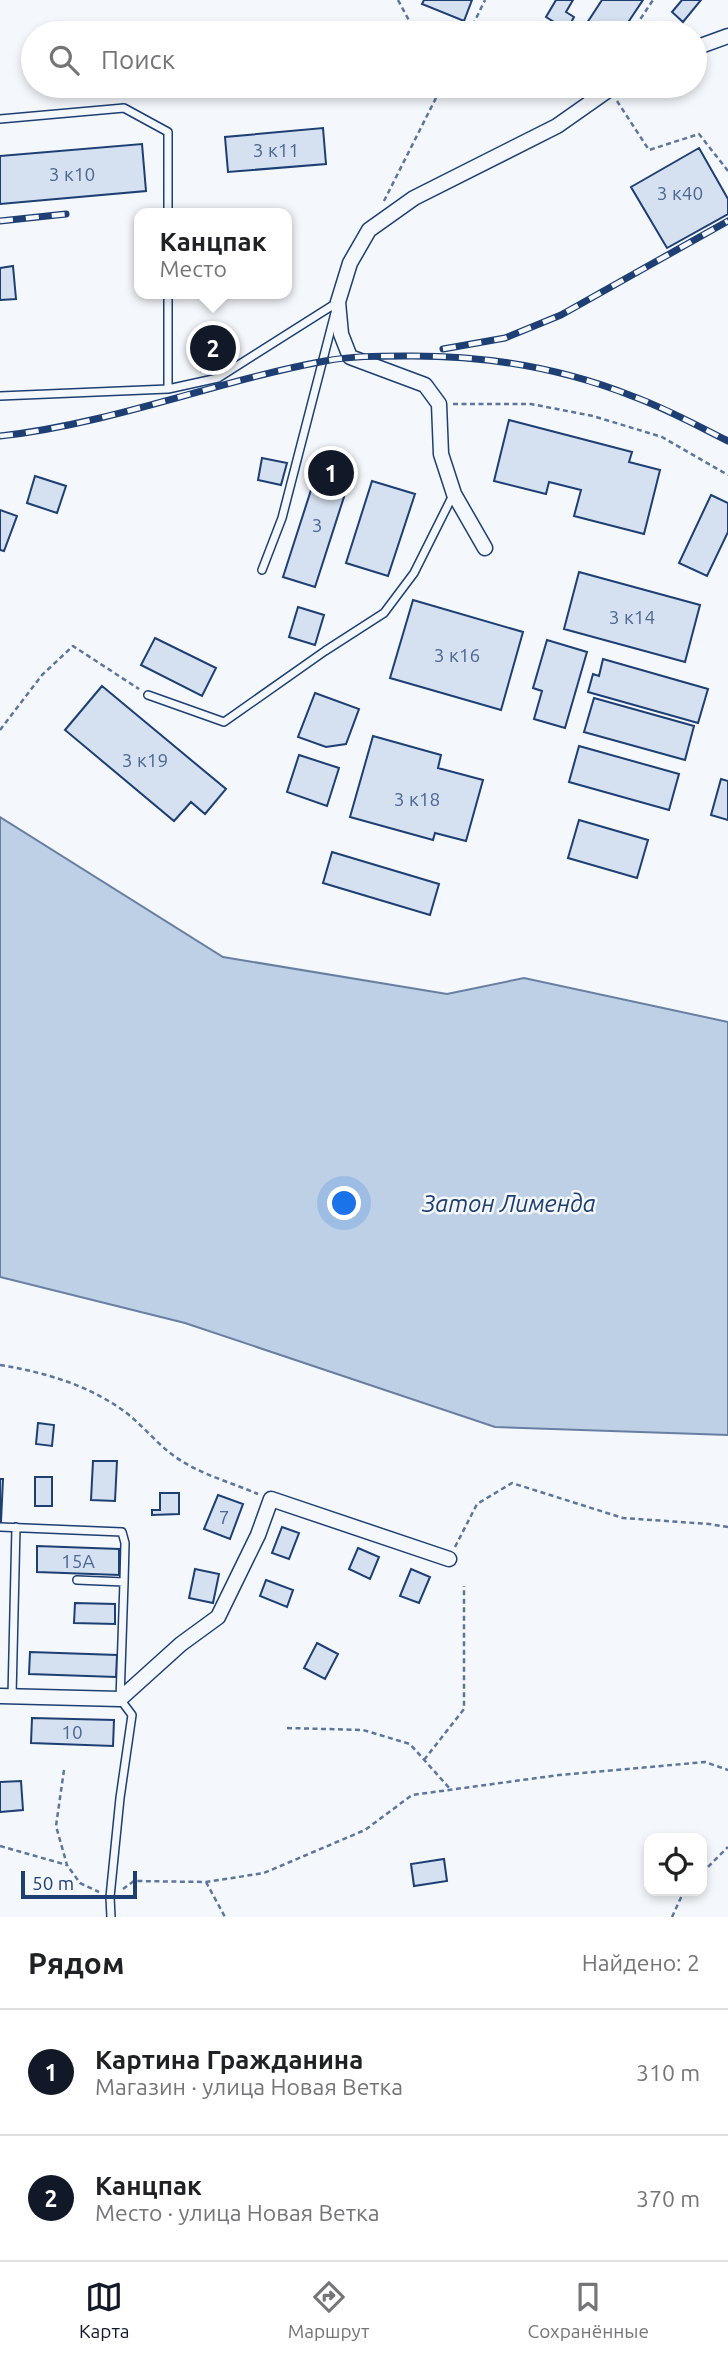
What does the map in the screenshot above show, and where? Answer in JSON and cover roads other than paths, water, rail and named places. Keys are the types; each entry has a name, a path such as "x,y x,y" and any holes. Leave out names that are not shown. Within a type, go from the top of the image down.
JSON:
{"street":[{"path":"707,44 728,36"},
{"path":"485,548 454,494 441,454 439,404 425,385 350,358 341,334 338,302 350,263 369,230 414,198 557,126 596,98"},
{"path":"6,1696 120,1699 181,1644 218,1617 271,1499 449,1559"}],"lane":[{"path":"0,119 124,107 168,132 168,208"},
{"path":"168,299 168,389"},
{"path":"0,396 168,389 218,378 338,302"},
{"path":"262,570 282,518 338,302"},
{"path":"148,695 224,722 384,613 414,573 454,494"},
{"path":"0,1527 124,1534 120,1699 132,1715 120,1798 110,1898 111,1917"},
{"path":"6,1696 16,1527"},
{"path":"77,1580 124,1582"}],"water":[{"name":"Затон Лименда","path":"0,817 223,957 447,994 524,978 728,1022 728,1435 495,1427 185,1323 0,1277"}],"railway":[{"path":"0,221 66,214"},
{"path":"443,349 505,338 561,315 728,221"},
{"path":"0,436 82,422 244,379 325,361 355,357 433,356 520,365 577,377 644,401 728,441"}],"place":[{"name":"Канцпак","path":"213,348"},
{"name":"Картина Гражданина","path":"331,473"}]}
